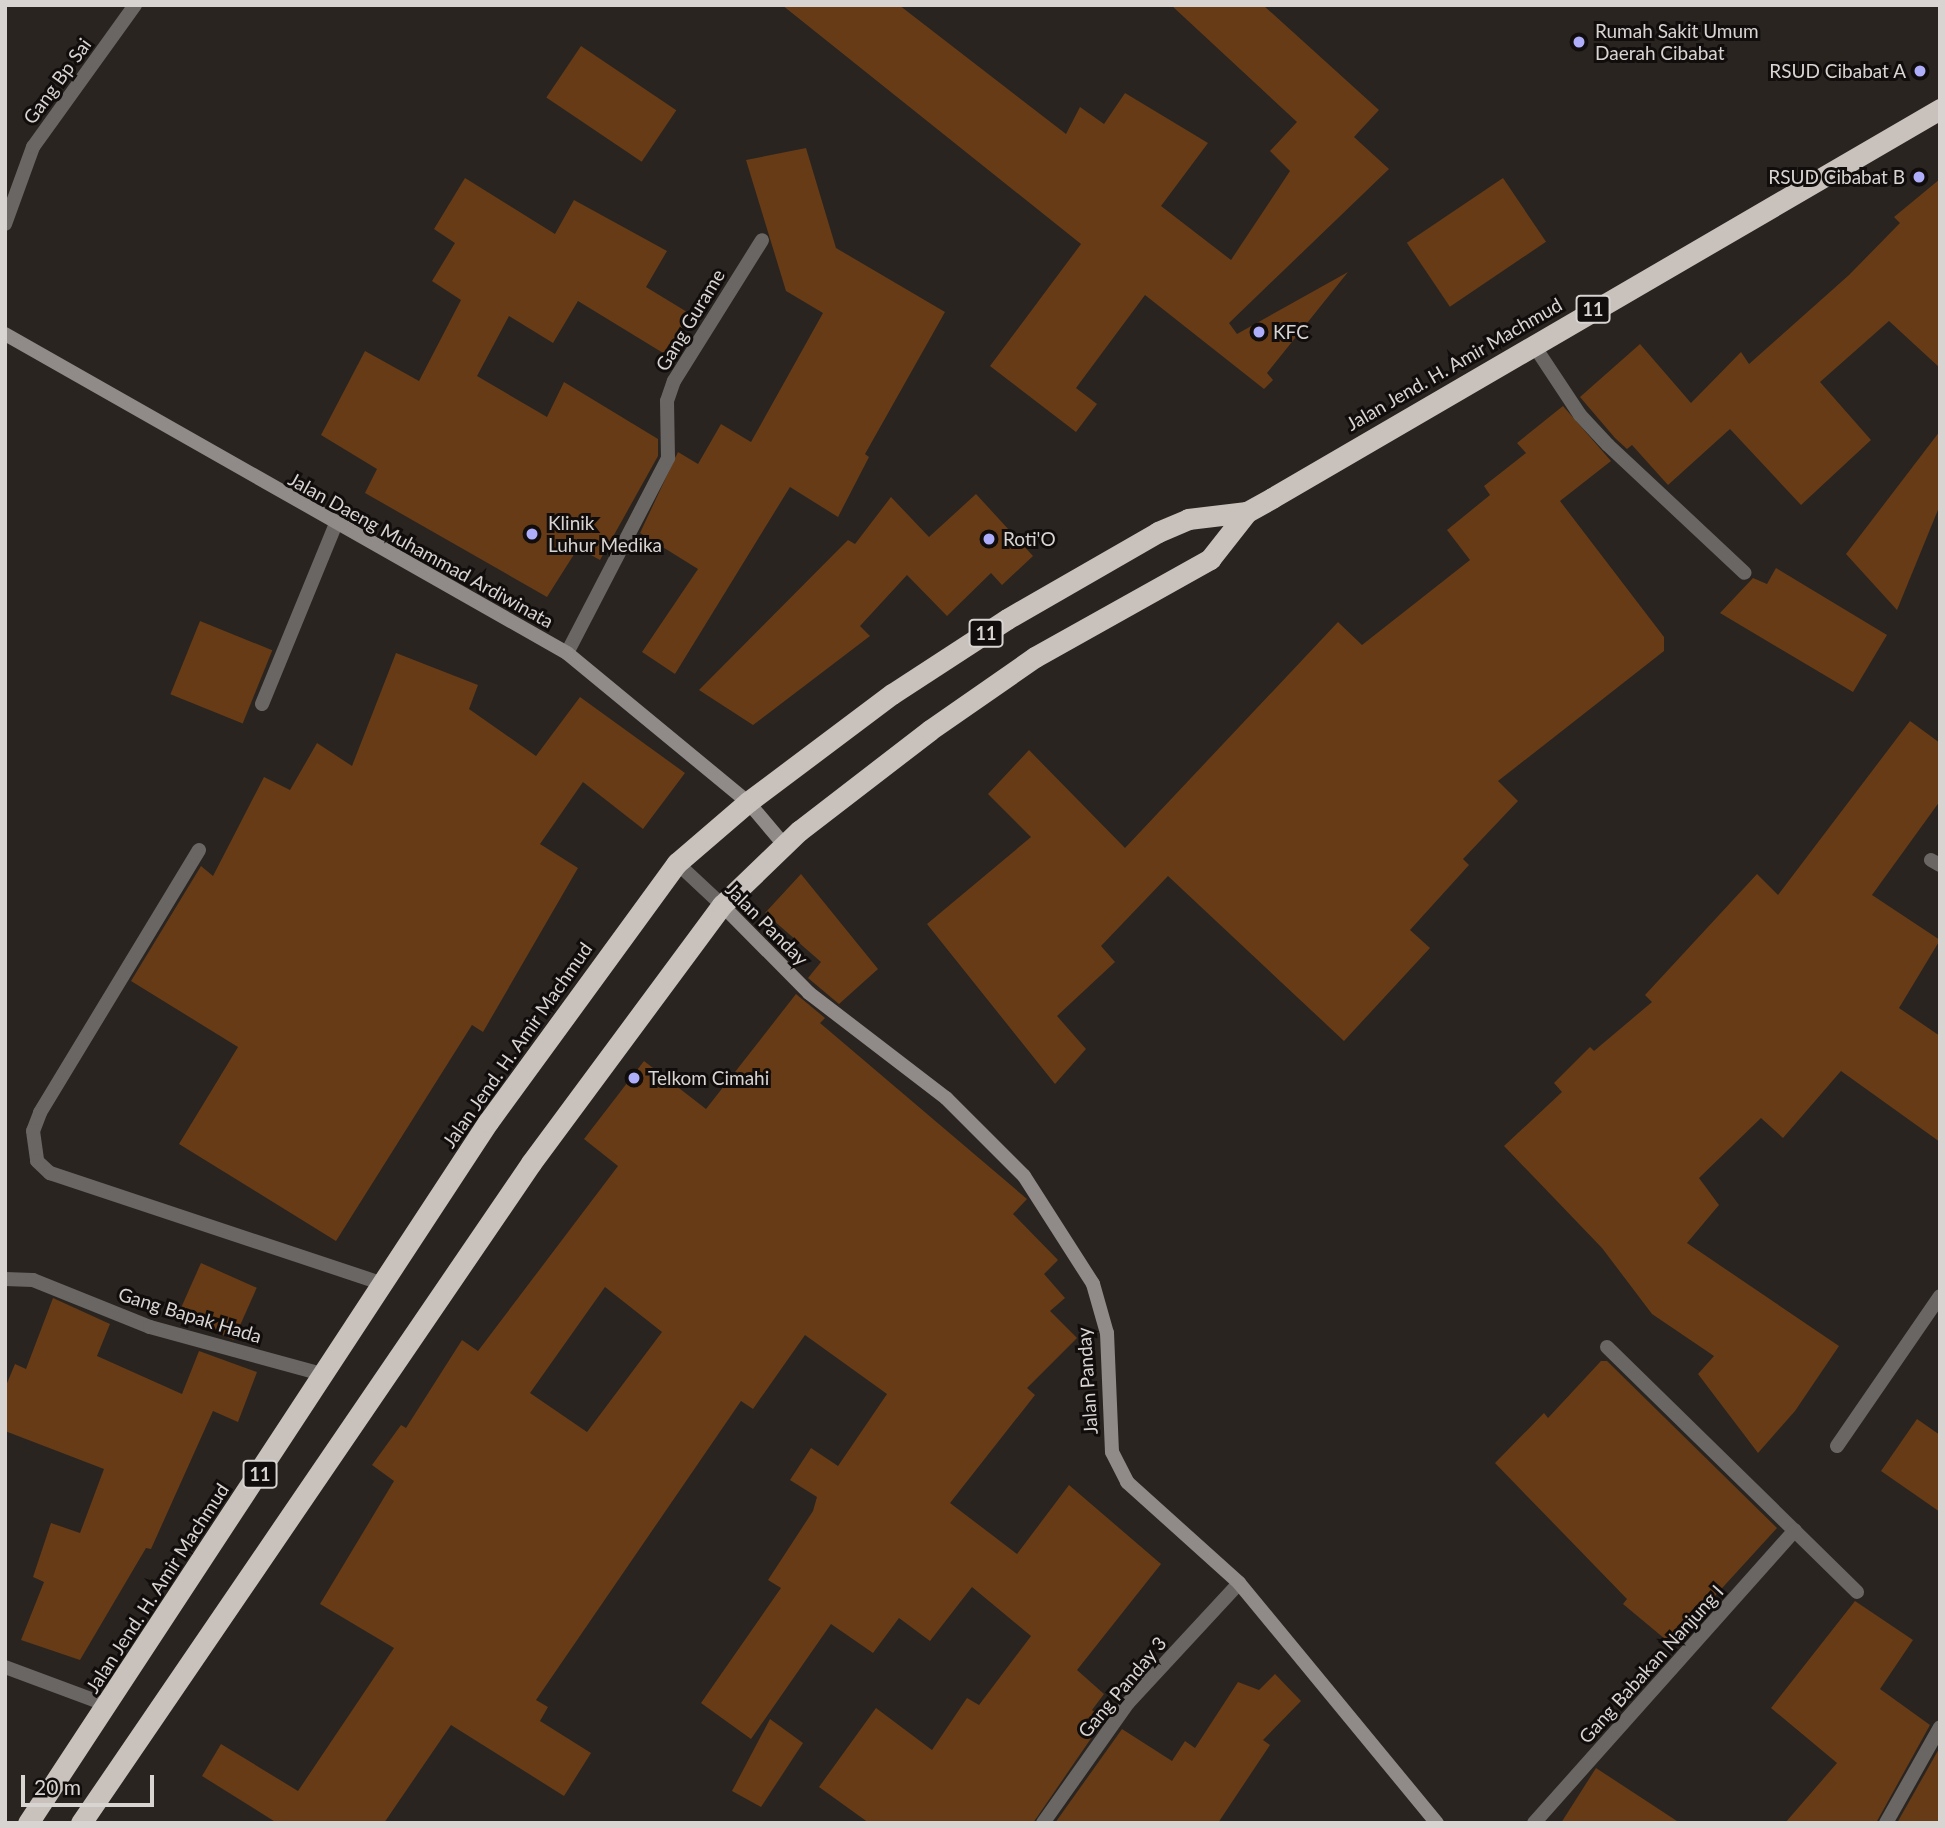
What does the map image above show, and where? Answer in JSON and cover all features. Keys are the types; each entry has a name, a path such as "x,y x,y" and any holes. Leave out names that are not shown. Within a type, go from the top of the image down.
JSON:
{"highway":[{"name":"Jalan Jend. H. Amir Machmud","path":"81,1823 531,1163 722,905 785,846 930,730 1035,657 1203,565 1247,512 1940,109"},
{"name":"Jalan Jend. H. Amir Machmud","path":"28,1823 325,1375 488,1122 677,863 748,802 892,694 1007,619 1158,532 1188,519 1247,512"}],"street":[{"name":"Gang Bp Sai","path":"5,224 33,147 135,5"},
{"name":"Gang Gurame","path":"567,653 668,458 667,401 674,380 762,240"},
{"name":"Jalan Daeng Muhammad Ardiwinata","path":"5,334 335,526 567,653 748,802 785,846"},
{"path":"1533,344 1598,435 1745,573"},
{"path":"262,704 335,526"},
{"path":"199,850 40,1113 33,1130 37,1161 50,1172 383,1284"},
{"name":"Jalan Panday","path":"677,863 808,993 946,1098 1024,1176 1093,1283 1107,1333 1112,1452 1128,1482 1239,1583 1437,1823"},
{"name":"Gang Bapak Hada","path":"5,1279 33,1280 150,1327 325,1375"},
{"path":"1837,1446 1940,1296"},
{"path":"1607,1347 1857,1592"},
{"name":"Gang Babakan Nanjung I","path":"1534,1823 1795,1530"},
{"name":"Gang Panday 3","path":"1043,1823 1128,1703 1239,1583"},
{"path":"5,1667 107,1705"},
{"path":"1886,1823 1940,1727"}],"building":[{"path":"782,5 899,5 1066,134 1080,107 1104,124 1125,93 1208,143 1161,206 1231,260 1290,171 1270,151 1297,122 1171,5 1263,5 1379,110 1354,137 1389,169 1229,323 1237,334 1348,272 1267,373 1273,380 1264,389 1145,295 1076,388 1097,404 1076,432 990,366 1081,244"},
{"path":"581,46 676,110 642,162 546,97"},
{"path":"806,148 836,248 945,312 865,454 869,457 838,517 790,487 675,674 642,652 698,569 640,533 678,452 698,464 721,424 751,442 823,313 786,291 746,160"},
{"path":"465,178 555,234 574,200 667,251 646,287 692,315 668,356 578,301 553,343 509,316 477,376 547,417 564,382 658,439 658,456 600,560 578,548 547,597 365,493 377,469 321,435 365,351 419,381 461,300 432,281 455,243 434,229"},
{"path":"1503,178 1546,242 1450,307 1407,243"},
{"path":"1940,179 1940,368 1889,321 1820,382 1871,440 1801,505 1730,429 1668,485 1632,445 1627,449 1615,438 1580,397 1640,344 1691,403 1741,352 1749,364 1849,275 1900,223 1894,217"},
{"path":"1563,406 1611,461 1560,501 1664,637 1664,651 1498,781 1518,801 1463,859 1469,865 1410,930 1430,948 1344,1041 1168,876 1101,946 1115,962 1057,1016 1086,1049 1055,1084 927,924 1031,837 988,794 1029,750 1125,848 1338,622 1362,645 1470,560 1447,530 1490,495 1484,486 1526,453 1517,443"},
{"path":"1940,431 1940,505 1897,610 1846,554"},
{"path":"976,494 1033,556 1002,585 991,573 947,616 907,575 860,626 870,636 753,725 699,690 848,540 855,544 891,497 929,537"},
{"path":"1776,568 1887,635 1853,692 1720,613 1753,578 1767,584"},
{"path":"200,621 272,650 243,723 170,694"},
{"path":"396,653 478,685 469,709 536,756 580,697 685,773 643,829 583,782 540,844 578,868 483,1032 472,1025 336,1241 179,1144 238,1047 131,981 201,866 213,876 264,777 290,790 317,743 352,766"},
{"path":"1910,721 1940,743 1940,801 1872,895 1940,940 1899,1008 1940,1036 1940,1142 1841,1071 1783,1138 1761,1118 1699,1178 1719,1205 1687,1243 1839,1346 1795,1411 1758,1453 1698,1374 1714,1356 1652,1314 1602,1248 1504,1146 1562,1092 1554,1083 1590,1047 1594,1051 1652,1002 1645,995 1757,874 1778,895"},
{"path":"801,874 878,969 839,1004 808,978 821,962 765,913"},
{"path":"796,994 825,1018 820,1023 1027,1199 1013,1214 1058,1260 1044,1274 1065,1298 1050,1311 1077,1338 1027,1388 1035,1395 950,1503 1017,1554 1069,1485 1161,1564 1077,1670 1104,1694 1092,1710 1105,1718 1033,1823 869,1823 819,1787 876,1708 932,1750 967,1698 979,1705 1031,1636 972,1587 930,1641 899,1618 873,1653 831,1624 751,1739 701,1703 781,1588 768,1580 813,1511 817,1497 790,1480 811,1448 838,1466 887,1394 805,1335 753,1409 741,1401 536,1700 548,1707 540,1721 591,1753 564,1796 451,1725 384,1823 277,1823 202,1776 221,1744 298,1791 394,1648 320,1604 394,1481 372,1465 401,1425 406,1428 462,1340 478,1351 618,1166 584,1139 644,1061 706,1109","holes":["605,1287 662,1332 587,1432 530,1393"]},
{"path":"201,1263 257,1288 234,1340 178,1315"},
{"path":"53,1298 110,1324 97,1356 182,1394 199,1351 257,1372 238,1422 213,1411 151,1549 146,1548 80,1660 21,1640 44,1582 33,1577 51,1523 80,1533 104,1469 5,1431 5,1388 15,1364 26,1369"},
{"path":"1601,1361 1607,1361 1777,1528 1671,1644 1623,1604 1627,1599 1495,1463 1544,1413 1548,1418"},
{"path":"1917,1419 1940,1435 1940,1512 1881,1471"},
{"path":"1855,1601 1913,1640 1880,1689 1930,1725 1876,1823 1785,1823 1837,1763 1771,1708"},
{"path":"1275,1674 1301,1701 1263,1740 1270,1745 1218,1823 1055,1823 1122,1729 1172,1761 1185,1741 1195,1748 1238,1682 1259,1690"},
{"path":"770,1719 803,1743 761,1807 732,1791"},
{"path":"1940,1747 1940,1823 1897,1823"},
{"path":"1596,1768 1680,1823 1561,1823"}],"place":[{"name":"Rumah Sakit Umum Daerah Cibabat","path":"1579,42"},
{"name":"RSUD Cibabat A","path":"1920,71"},
{"name":"RSUD Cibabat B","path":"1919,177"},
{"name":"KFC","path":"1259,332"},
{"name":"Klinik Luhur Medika","path":"532,534"},
{"name":"Roti'O","path":"989,539"},
{"name":"Telkom Cimahi","path":"634,1078"}]}
